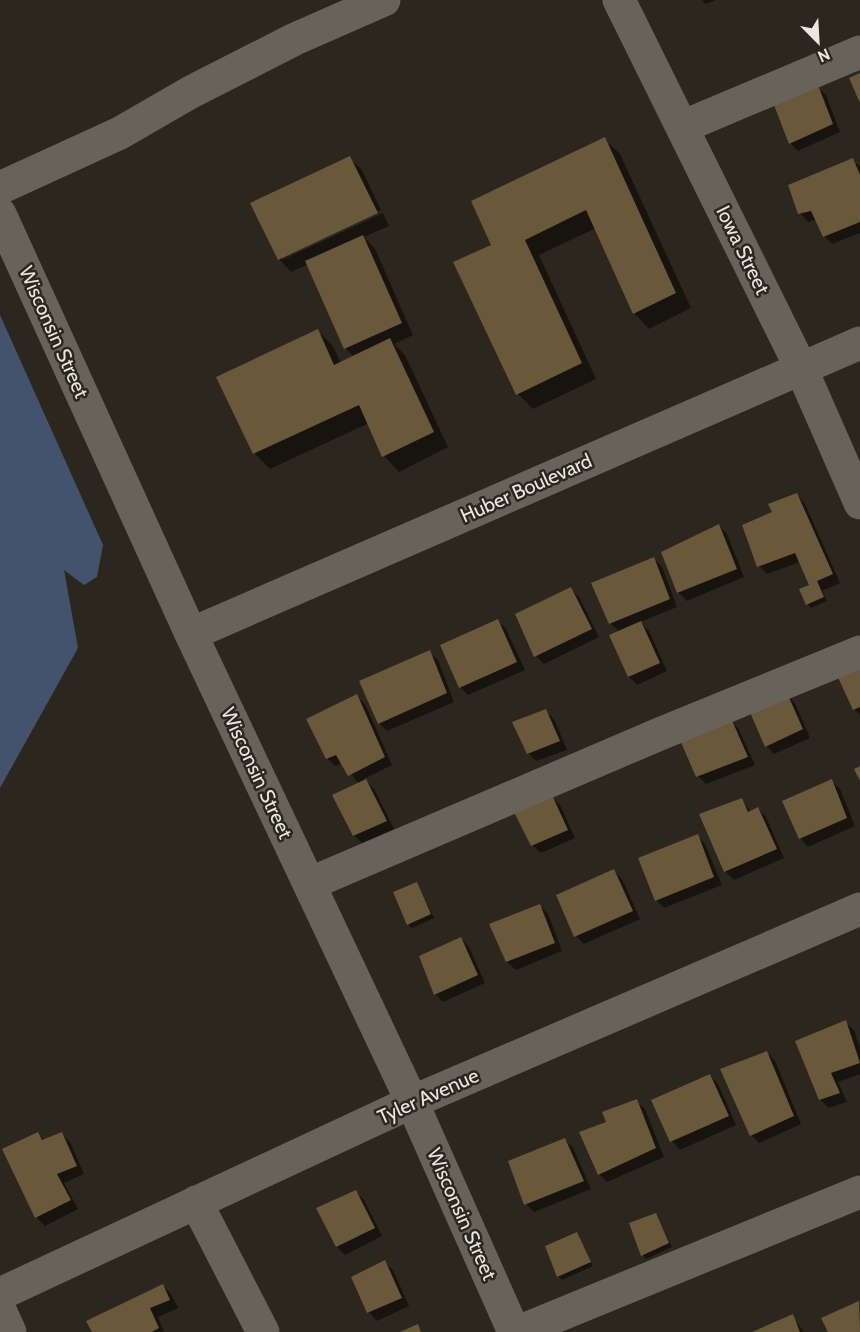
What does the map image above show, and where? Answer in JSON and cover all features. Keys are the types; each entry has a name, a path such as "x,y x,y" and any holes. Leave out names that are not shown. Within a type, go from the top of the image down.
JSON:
{"street":[{"path":"0,188 120,133 295,39 384,0"},
{"name":"Iowa Street","path":"619,0 801,368 860,503"},
{"path":"682,127 860,52"},
{"name":"Wisconsin Street","path":"0,214 191,634 412,1102 516,1332"},
{"name":"Huber Boulevard","path":"191,634 860,343"},
{"path":"309,884 662,733 860,652"},
{"name":"Tyler Avenue","path":"0,1294 412,1102 860,909"},
{"path":"516,1332 860,1192"},
{"path":"196,1202 263,1332"},
{"path":"0,1310 10,1332"}],"water":[{"path":"0,315 103,545 97,577 84,585 64,570 78,648 0,788"}],"building":[{"path":"860,73 860,103 849,78"},
{"path":"818,85 833,124 789,144 774,105"},
{"path":"605,137 676,293 633,314 586,210 525,240 582,363 516,395 453,262 491,245 471,201"},
{"path":"350,156 378,213 278,260 250,203"},
{"path":"853,158 860,175 860,222 823,237 811,211 798,214 788,185"},
{"path":"363,235 402,323 344,349 305,261"},
{"path":"318,329 334,365 390,338 434,432 382,457 359,405 253,454 216,377"},
{"path":"797,493 833,574 817,581 824,597 806,605 799,589 809,585 795,553 757,567 742,525 772,512 768,504"},
{"path":"719,524 737,569 677,593 661,552"},
{"path":"654,557 670,599 609,624 591,583"},
{"path":"571,587 592,629 534,657 515,614"},
{"path":"498,619 517,662 459,688 440,645"},
{"path":"641,621 660,663 628,677 609,635"},
{"path":"430,650 447,693 378,724 359,681"},
{"path":"860,663 860,707 853,710 836,673"},
{"path":"787,693 803,729 765,747 749,710"},
{"path":"357,694 385,757 348,776 336,755 326,759 306,719"},
{"path":"546,709 560,741 527,754 512,722"},
{"path":"731,718 748,757 696,777 680,740"},
{"path":"860,766 860,781 854,769"},
{"path":"366,779 387,821 353,836 332,795"},
{"path":"832,779 847,818 799,839 782,801"},
{"path":"552,795 568,830 531,846 514,812"},
{"path":"742,798 748,812 758,807 777,849 724,872 699,814"},
{"path":"698,834 714,877 655,901 638,858"},
{"path":"614,869 633,911 574,937 556,895"},
{"path":"417,882 431,914 407,925 393,892"},
{"path":"540,904 555,943 506,962 489,924"},
{"path":"461,937 478,975 434,995 419,956"},
{"path":"846,1020 860,1063 831,1073 840,1093 819,1100 795,1041"},
{"path":"767,1051 794,1116 750,1136 720,1069"},
{"path":"710,1074 729,1116 670,1142 651,1100"},
{"path":"637,1099 656,1148 598,1175 579,1132 606,1122 602,1112"},
{"path":"38,1132 42,1140 62,1132 77,1166 57,1174 71,1200 35,1218 2,1149"},
{"path":"565,1138 584,1181 524,1205 508,1161"},
{"path":"356,1190 375,1228 336,1247 316,1208"},
{"path":"656,1213 669,1243 641,1256 629,1223"},
{"path":"577,1232 591,1262 557,1277 545,1246"},
{"path":"385,1260 402,1298 367,1313 351,1277"},
{"path":"163,1284 170,1300 150,1308 159,1328 152,1332 92,1332 86,1321"},
{"path":"859,1301 860,1332 828,1332 821,1318"},
{"path":"793,1314 800,1332 752,1332"},
{"path":"418,1324 421,1332 400,1332"}]}
